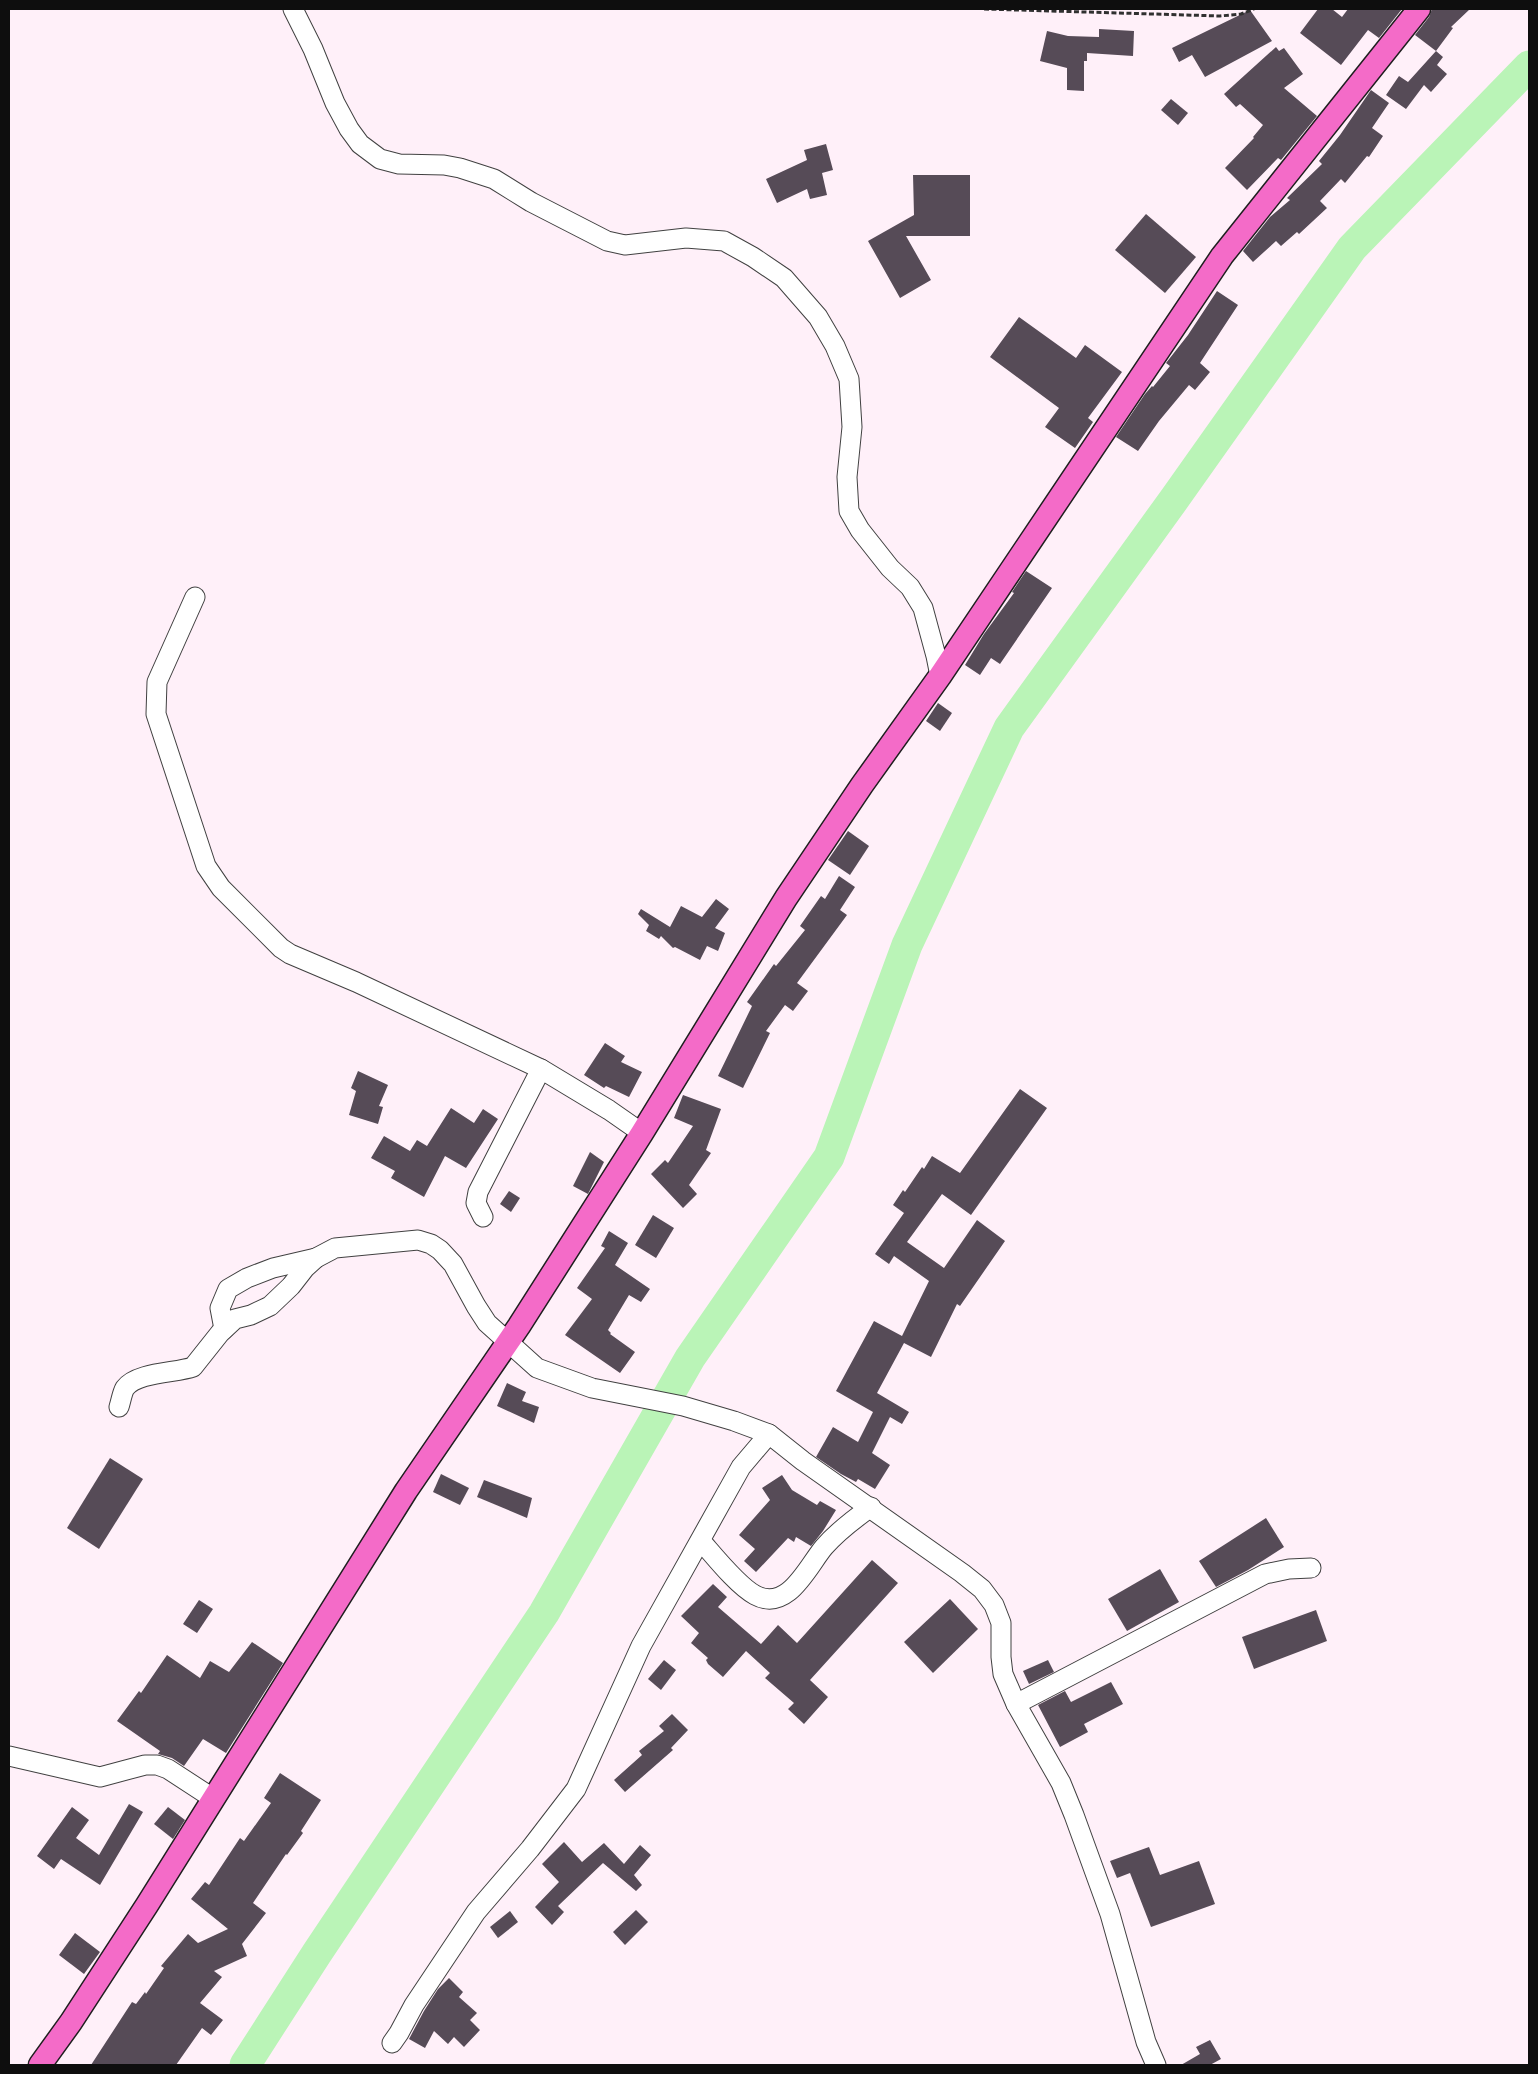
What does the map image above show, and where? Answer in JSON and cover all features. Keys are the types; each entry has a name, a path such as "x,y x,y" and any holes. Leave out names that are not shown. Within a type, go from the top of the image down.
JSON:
{"main road":[{"path":"40,2065 93,1989 406,1491 508,1343 642,1133 786,898 862,785 940,676 1222,256 1419,9"}],"street":[{"path":"293,9 313,49 335,103 349,129 360,144 380,159 399,164 444,165 494,179 530,202 607,241 625,245 686,238 724,241 753,257 784,278 818,317 835,346 849,378 852,427 847,477 849,511 870,544 890,568 910,586 922,608 940,676"},
{"path":"194,598 157,682 156,714 206,866 212,877 241,908 290,954 392,998 541,1069 609,1110 642,1133"},
{"path":"483,1217 476,1203 478,1192 541,1069"},
{"path":"224,1329 220,1308 228,1289 248,1278 274,1268 316,1258 335,1248 418,1240 431,1244 440,1250 453,1264 487,1323 538,1368 592,1388 683,1406 734,1421 768,1434 982,1589 994,1605 1001,1623 1003,1674 1016,1704 1061,1783 1074,1815 1110,1914 1146,2042 1156,2065"},
{"path":"119,1407 126,1387 138,1380 161,1373 193,1367 224,1329 235,1319 251,1315 270,1306 292,1286 305,1268 316,1258"},
{"path":"392,2043 414,2005 476,1912 530,1849 576,1789 641,1646 741,1467 768,1434"},
{"path":"701,1541 745,1588 756,1596 770,1599 783,1595 793,1588 807,1572 822,1549 838,1533 871,1507"},
{"path":"1016,1704 1265,1574 1289,1569 1311,1568"},
{"path":"9,1756 100,1777 145,1765 157,1765 168,1769 214,1799"}],"path":[{"path":"984,9 1220,16 1241,14 1254,9"}],"building":[{"path":"1318,9 1332,9 1342,17 1348,9 1402,9 1379,38 1368,30 1341,65 1300,33"},
{"path":"1432,9 1470,9 1451,27 1453,28 1436,51 1415,35 1429,17"},
{"path":"1250,10 1272,41 1205,77 1192,55 1179,62 1172,48"},
{"path":"1099,29 1134,31 1133,56 1087,53 1087,61 1084,61 1084,91 1067,90 1067,68 1040,61 1047,31 1068,36 1099,37"},
{"path":"1276,47 1279,51 1284,48 1303,74 1284,88 1317,116 1281,160 1278,158 1247,190 1225,168 1254,138 1263,125 1240,104 1236,107 1224,94"},
{"path":"1436,51 1443,57 1437,65 1447,74 1431,92 1424,85 1406,109 1386,95 1399,76 1408,82"},
{"path":"1371,90 1389,103 1372,128 1383,136 1369,157 1367,156 1345,183 1341,179 1320,201 1327,208 1299,234 1297,232 1281,246 1276,241 1253,262 1243,251 1270,217 1290,200 1287,198 1322,164 1319,161 1340,135"},
{"path":"1171,99 1188,113 1178,125 1161,110"},
{"path":"826,144 833,170 822,173 827,195 810,199 807,189 777,203 766,179 807,160 804,150"},
{"path":"913,175 970,175 970,236 906,236 931,280 900,298 868,241 914,215"},
{"path":"1146,214 1196,257 1165,293 1115,250"},
{"path":"1217,291 1238,305 1200,363 1210,372 1195,390 1189,385 1159,421 1138,451 1116,437 1145,394 1170,366 1166,363 1188,335"},
{"path":"1019,317 1076,358 1085,345 1122,372 1088,418 1093,422 1075,448 1045,427 1059,408 990,357"},
{"path":"1026,571 1052,588 1000,664 991,658 980,675 965,665 984,634 1014,593 1012,592"},
{"path":"938,703 952,713 940,731 926,721"},
{"path":"848,831 869,846 850,875 828,860"},
{"path":"839,876 855,887 840,910 847,915 797,983 808,991 793,1011 785,1005 766,1031 770,1033 743,1088 718,1076 752,1006 747,1002 774,964 776,966 805,930 800,926 821,896 825,899"},
{"path":"716,899 729,909 715,928 725,933 718,951 707,946 700,960 675,947 673,948 661,936 659,939 646,931 649,925 638,914 641,909 670,927 681,906 702,917"},
{"path":"605,1043 625,1056 621,1062 642,1072 629,1097 606,1086 604,1088 584,1075"},
{"path":"358,1071 388,1085 379,1106 383,1107 378,1124 349,1115 356,1091 351,1088"},
{"path":"1020,1089 1047,1108 971,1215 942,1194 907,1242 944,1268 977,1220 1005,1241 960,1306 957,1304 931,1357 904,1343 877,1393 909,1412 902,1424 890,1417 872,1453 890,1465 875,1489 858,1479 856,1482 816,1457 833,1427 858,1442 873,1412 836,1391 874,1321 902,1336 929,1281 894,1256 889,1264 875,1254 904,1213 893,1205 903,1190 905,1192 922,1167 924,1169 932,1156 960,1173"},
{"path":"683,1095 721,1109 706,1150 711,1153 689,1185 697,1194 683,1208 651,1174 665,1160 668,1163 693,1126 674,1118"},
{"path":"451,1108 474,1123 483,1109 498,1119 466,1168 445,1156 424,1197 391,1178 395,1171 371,1158 384,1136 410,1151 417,1140 427,1146"},
{"path":"590,1152 604,1162 588,1194 573,1186"},
{"path":"509,1191 520,1198 511,1212 500,1204"},
{"path":"653,1215 674,1228 656,1258 635,1245"},
{"path":"609,1231 628,1243 615,1265 650,1289 641,1302 629,1295 608,1330 610,1334 635,1352 620,1373 565,1335 592,1299 577,1288 605,1248 601,1246"},
{"path":"507,1383 526,1392 522,1401 539,1407 534,1423 497,1406"},
{"path":"110,1458 143,1479 99,1549 67,1528"},
{"path":"441,1474 469,1488 460,1505 433,1492"},
{"path":"782,1475 792,1490 817,1505 820,1501 836,1510 811,1546 796,1537 794,1542 788,1538 756,1572 744,1561 755,1549 739,1535 770,1500 762,1488"},
{"path":"484,1480 532,1498 527,1518 477,1497"},
{"path":"1266,1518 1284,1547 1248,1570 1216,1587 1199,1561"},
{"path":"872,1560 898,1583 810,1680 828,1697 804,1724 788,1709 794,1703 765,1678 770,1673 746,1651 723,1677 708,1664 706,1660 708,1658 691,1643 699,1633 681,1616 713,1584 727,1597 718,1607 761,1644 778,1625 797,1643"},
{"path":"1160,1569 1179,1602 1127,1631 1108,1599"},
{"path":"950,1599 978,1629 933,1673 904,1642"},
{"path":"199,1600 213,1609 197,1633 183,1624"},
{"path":"1316,1610 1327,1641 1254,1669 1242,1637"},
{"path":"252,1642 283,1663 226,1753 203,1739 184,1766 172,1758 158,1754 160,1751 117,1721 139,1691 141,1693 167,1655 200,1678 210,1661 229,1672"},
{"path":"664,1660 676,1670 661,1690 648,1679"},
{"path":"1048,1660 1054,1672 1029,1684 1023,1671"},
{"path":"1111,1682 1123,1704 1084,1724 1088,1732 1060,1747 1038,1705 1065,1691 1071,1702"},
{"path":"672,1714 688,1730 671,1748 673,1750 625,1792 614,1780 642,1755 639,1751 664,1731 659,1726"},
{"path":"280,1773 321,1800 301,1831 303,1833 286,1854 253,1903 266,1913 242,1944 247,1956 214,1971 222,1977 200,2003 223,2020 211,2035 202,2028 176,2065 91,2065 132,2002 136,2004 145,1992 146,1994 164,1968 161,1966 188,1934 198,1943 228,1929 191,1899 205,1882 209,1885 240,1838 244,1841 271,1803 264,1798"},
{"path":"129,1804 143,1812 100,1885 61,1859 54,1869 37,1856 72,1807 89,1820 76,1838 99,1855"},
{"path":"168,1807 185,1820 173,1839 154,1824"},
{"path":"564,1842 582,1862 604,1843 624,1864 640,1845 651,1855 634,1875 642,1885 636,1891 603,1863 558,1906 564,1912 552,1925 535,1907 559,1882 542,1864"},
{"path":"1149,1847 1160,1875 1199,1861 1215,1904 1151,1927 1130,1873 1117,1878 1110,1861"},
{"path":"636,1910 648,1922 625,1945 613,1932"},
{"path":"510,1911 518,1922 498,1938 490,1927"},
{"path":"75,1933 100,1952 84,1974 59,1955"},
{"path":"449,1978 463,1992 459,1997 477,2013 470,2020 480,2030 464,2047 454,2037 448,2044 434,2031 425,2048 409,2039 438,1989"},
{"path":"1210,2040 1221,2059 1210,2065 1181,2065 1200,2054 1196,2047"}],"waterway":[{"path":"245,2065 317,1953 544,1613 690,1358 829,1157 907,945 1009,728 1352,248 1529,66"}]}
